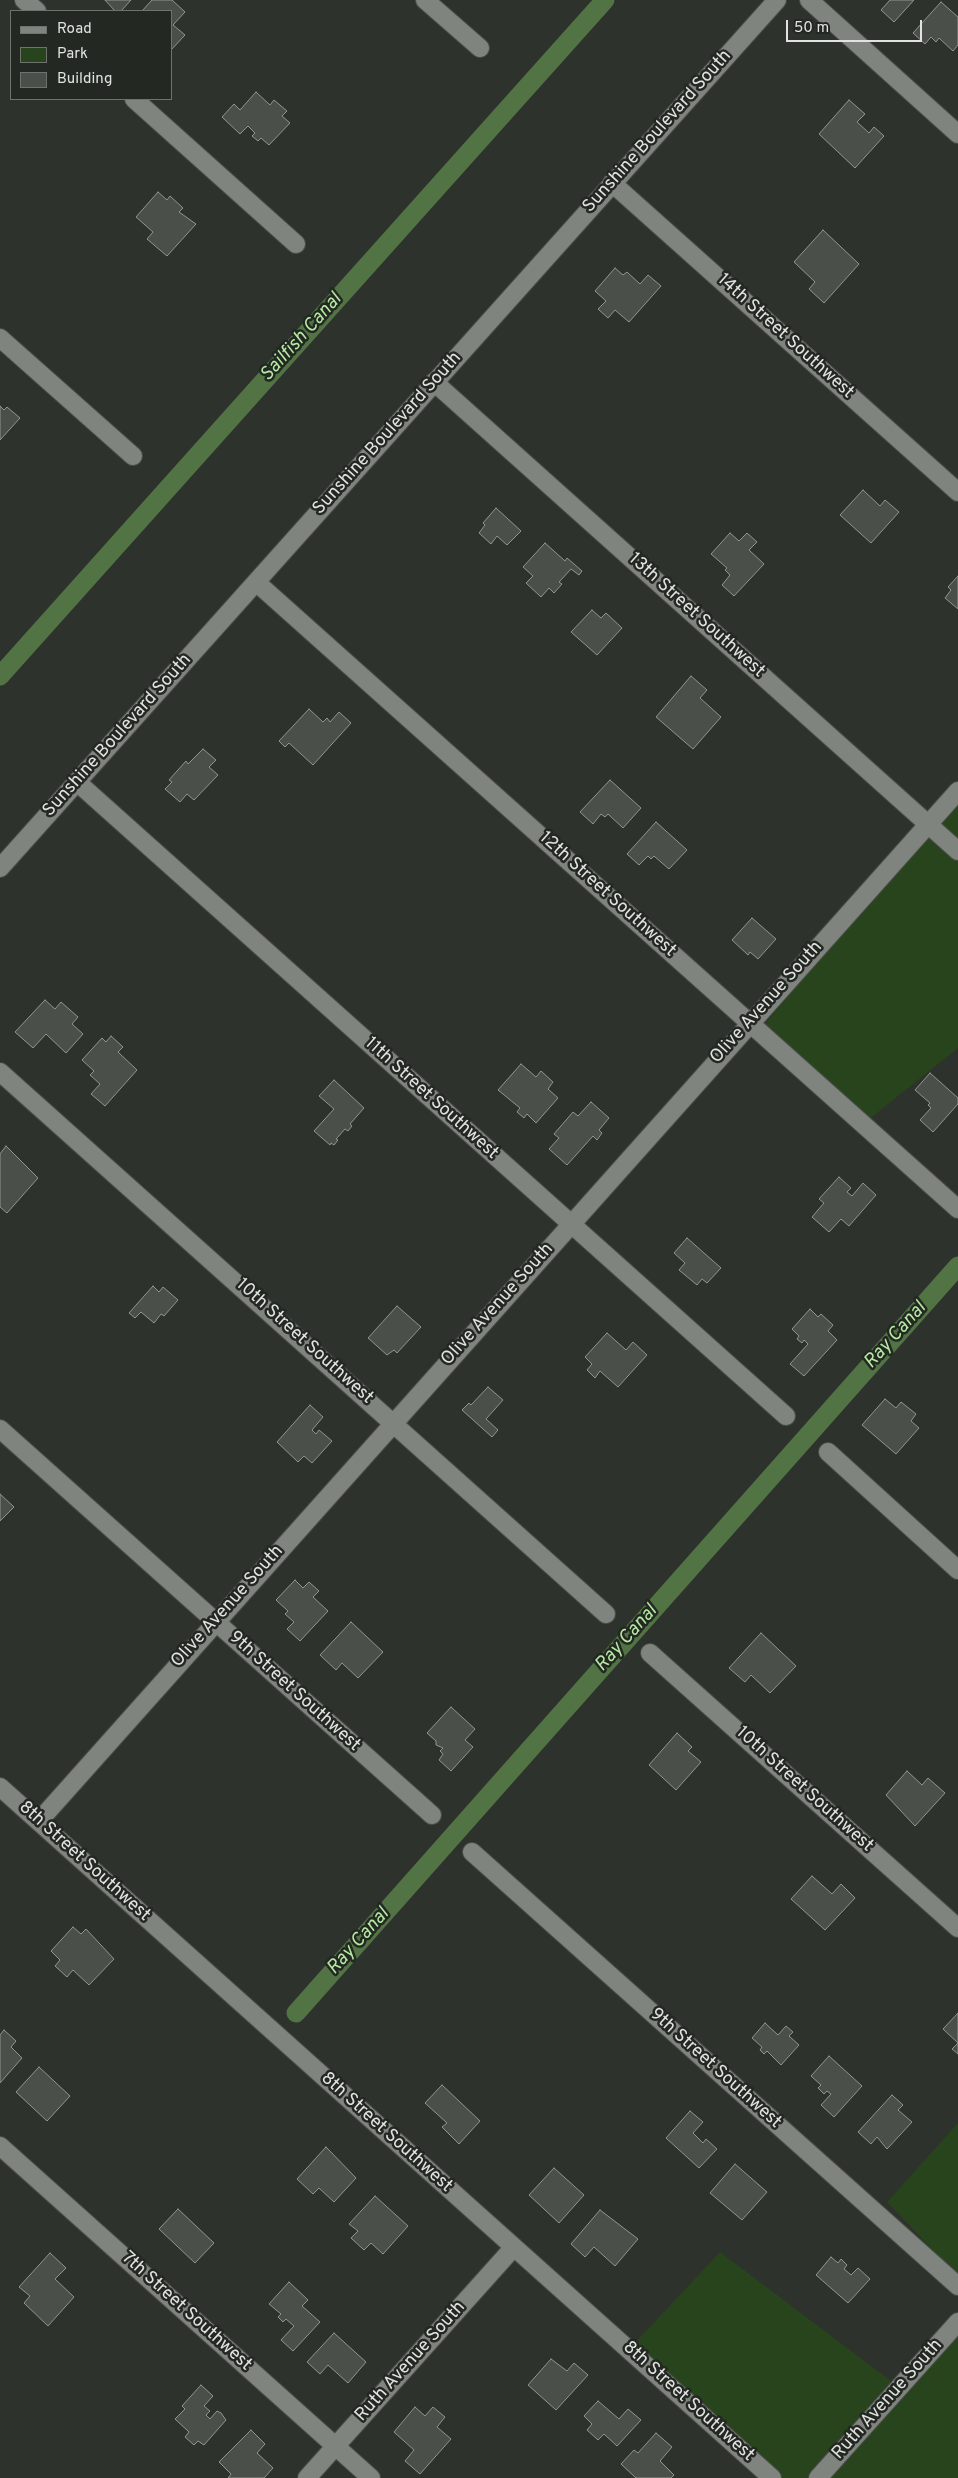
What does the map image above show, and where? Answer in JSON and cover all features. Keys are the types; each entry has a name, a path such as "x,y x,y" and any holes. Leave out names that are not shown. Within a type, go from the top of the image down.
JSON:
{"street":[{"path":"24,0 36,10"},
{"path":"425,0 480,48"},
{"name":"Sunshine Boulevard South","path":"0,868 777,0"},
{"path":"808,0 958,134"},
{"path":"135,100 296,244"},
{"name":"14th Street Southwest","path":"612,183 958,492"},
{"path":"0,338 133,456"},
{"name":"13th Street Southwest","path":"434,382 958,851"},
{"name":"12th Street Southwest","path":"256,582 958,1209"},
{"name":"11th Street Southwest","path":"77,782 786,1416"},
{"name":"Olive Avenue South","path":"39,1821 958,790"},
{"name":"10th Street Southwest","path":"0,1072 606,1614"},
{"name":"9th Street Southwest","path":"0,1429 432,1815"},
{"path":"828,1452 958,1570"},
{"name":"10th Street Southwest","path":"650,1653 958,1928"},
{"name":"8th Street Southwest","path":"0,1787 772,2478"},
{"name":"9th Street Southwest","path":"472,1852 958,2286"},
{"name":"7th Street Southwest","path":"0,2146 371,2478"},
{"name":"Ruth Avenue South","path":"307,2478 514,2247"},
{"name":"Ruth Avenue South","path":"818,2478 958,2322"}],"green space":[{"path":"958,791 958,1048 858,1128 755,1036"},
{"path":"958,2123 958,2276 887,2202"},
{"path":"720,2252 895,2384 958,2317 958,2478 773,2478 631,2347"}],"building":[{"path":"105,0 131,0 122,10 114,10"},
{"path":"152,0 172,0 185,12 173,25 185,35 172,49 172,10 143,10"},
{"path":"890,0 914,0 894,22 881,10"},
{"path":"941,2 958,17 958,45 953,51 939,38 936,42 931,37 925,44 913,33"},
{"path":"256,92 270,105 274,100 287,111 282,116 290,123 269,145 261,138 258,141 252,136 255,133 248,126 240,134 222,117 234,104 240,110"},
{"path":"849,100 865,114 857,122 869,133 874,127 884,136 855,168 819,134"},
{"path":"158,192 167,200 170,196 183,208 179,212 196,224 167,256 147,239 153,232 136,217"},
{"path":"823,230 859,264 824,303 809,289 815,282 794,262"},
{"path":"615,268 623,275 627,272 640,284 648,275 661,286 629,322 615,310 608,318 598,309 606,301 595,291"},
{"path":"0,406 4,410 7,407 20,418 0,440"},
{"path":"863,490 880,506 885,500 899,512 871,543 840,515"},
{"path":"496,508 521,531 507,545 497,536 491,544 479,533 485,525 483,523"},
{"path":"730,533 739,541 747,533 757,542 749,550 764,564 734,596 722,585 730,575 725,570 727,568 711,554"},
{"path":"545,543 565,561 567,558 582,571 579,575 571,569 559,582 562,584 554,593 549,588 541,597 526,583 533,576 523,567"},
{"path":"958,576 958,609 945,598 951,590 948,587"},
{"path":"592,610 601,618 606,613 622,628 597,655 571,632"},
{"path":"691,676 707,690 700,698 721,717 693,749 656,717"},
{"path":"309,709 323,722 327,718 330,722 339,712 351,723 313,765 289,743 285,747 279,741"},
{"path":"203,749 216,760 209,767 218,775 194,800 187,794 180,802 165,789 172,782 169,780 186,761 188,764"},
{"path":"610,780 641,808 623,828 608,814 605,817 601,814 593,824 580,812"},
{"path":"656,822 687,850 669,869 654,856 651,859 648,856 639,865 627,854"},
{"path":"752,918 776,939 758,959 750,952 748,955 732,940"},
{"path":"45,1000 55,1009 61,1002 78,1017 72,1024 83,1034 66,1053 46,1034 33,1048 15,1032"},
{"path":"111,1036 123,1047 118,1052 137,1070 105,1106 91,1094 100,1084 90,1075 94,1071 82,1060 102,1038 106,1042"},
{"path":"521,1064 536,1077 541,1071 553,1082 548,1089 558,1098 536,1123 527,1114 524,1118 517,1112 520,1108 498,1090"},
{"path":"930,1073 958,1098 958,1104 933,1132 920,1120 931,1108 928,1105 930,1103 915,1090"},
{"path":"334,1080 364,1108 350,1124 352,1126 348,1131 345,1129 336,1139 338,1140 334,1145 331,1143 330,1145 314,1131 334,1109 319,1096"},
{"path":"591,1102 609,1118 599,1130 602,1133 597,1140 593,1136 567,1165 549,1149 559,1138 554,1134 573,1112 578,1116"},
{"path":"6,1146 38,1178 7,1213 0,1207 0,1154"},
{"path":"839,1177 851,1188 847,1192 852,1196 863,1183 876,1195 849,1226 841,1219 829,1232 812,1217 824,1203 819,1199"},
{"path":"687,1238 721,1268 707,1283 702,1279 697,1285 679,1270 685,1263 674,1253"},
{"path":"153,1286 159,1292 163,1287 178,1300 164,1316 161,1314 154,1323 141,1312 135,1318 129,1313"},
{"path":"397,1306 421,1327 397,1353 394,1350 387,1355 368,1338"},
{"path":"810,1309 818,1317 821,1314 833,1325 828,1331 837,1340 804,1376 790,1364 808,1344 804,1340 802,1343 797,1339 799,1336 792,1329"},
{"path":"607,1333 626,1350 633,1342 647,1355 618,1387 600,1371 595,1378 587,1370 592,1364 585,1357"},
{"path":"488,1387 503,1400 486,1419 498,1430 492,1437 462,1410 469,1403 471,1405"},
{"path":"885,1399 896,1408 901,1402 916,1414 911,1421 919,1428 896,1454 862,1425"},
{"path":"310,1405 323,1417 312,1430 316,1434 319,1430 332,1441 312,1463 304,1456 298,1462 277,1442"},
{"path":"0,1494 14,1507 0,1521"},
{"path":"295,1580 303,1588 309,1582 319,1591 313,1597 328,1611 300,1641 287,1629 294,1622 285,1614 288,1611 276,1600"},
{"path":"351,1622 383,1652 358,1678 342,1663 336,1670 320,1655"},
{"path":"761,1633 796,1666 770,1693 751,1675 745,1682 729,1668"},
{"path":"451,1707 475,1729 465,1740 473,1747 451,1771 439,1760 443,1754 440,1751 443,1748 436,1745 436,1741 427,1733"},
{"path":"677,1733 692,1747 688,1751 701,1762 676,1790 649,1765"},
{"path":"907,1771 922,1785 928,1778 945,1793 915,1826 886,1795"},
{"path":"812,1876 832,1894 841,1884 855,1898 825,1930 791,1899"},
{"path":"73,1927 81,1934 86,1929 114,1959 89,1985 73,1970 67,1977 55,1966 60,1960 51,1951"},
{"path":"958,2013 958,2043 943,2029"},
{"path":"765,2023 778,2035 786,2026 793,2032 789,2036 799,2045 781,2065 767,2051 764,2054 760,2050 762,2047 752,2038"},
{"path":"4,2030 16,2041 11,2047 22,2058 0,2083 0,2035"},
{"path":"958,2043 958,2054 952,2049"},
{"path":"829,2056 862,2086 834,2117 821,2105 831,2094 827,2091 824,2094 818,2088 821,2085 811,2076"},
{"path":"39,2067 70,2096 47,2121 16,2092"},
{"path":"442,2085 480,2121 459,2144 442,2127 447,2123 425,2103"},
{"path":"892,2095 903,2105 898,2110 912,2122 887,2149 877,2137 871,2144 858,2132"},
{"path":"690,2111 703,2122 693,2133 703,2143 706,2139 717,2149 699,2168 666,2138"},
{"path":"326,2147 356,2178 334,2202 319,2188 313,2194 297,2179"},
{"path":"735,2164 767,2192 742,2220 710,2193"},
{"path":"554,2168 584,2195 559,2223 529,2195"},
{"path":"375,2196 408,2226 383,2254 371,2243 364,2250 351,2238 358,2231 349,2224"},
{"path":"178,2209 214,2243 195,2263 159,2229"},
{"path":"600,2210 638,2239 615,2266 594,2247 585,2257 571,2244"},
{"path":"50,2253 66,2268 55,2279 74,2297 48,2326 24,2303 30,2296 19,2287"},
{"path":"831,2257 838,2263 841,2259 847,2265 844,2269 851,2275 858,2268 870,2279 848,2303 816,2275"},
{"path":"289,2282 308,2300 302,2306 320,2322 293,2351 281,2340 294,2326 286,2319 283,2322 278,2317 281,2314 269,2304"},
{"path":"334,2333 366,2362 348,2383 328,2365 320,2374 307,2362"},
{"path":"551,2359 567,2371 574,2363 588,2375 556,2410 528,2385"},
{"path":"201,2385 213,2396 204,2406 210,2411 206,2415 210,2419 217,2411 226,2420 204,2445 198,2441 194,2445 185,2437 189,2432 175,2419 185,2409 182,2406"},
{"path":"598,2401 619,2419 628,2409 641,2420 617,2446 604,2434 598,2440 587,2430 592,2424 584,2416"},
{"path":"415,2407 425,2416 433,2407 445,2417 437,2427 451,2439 420,2474 405,2461 414,2450 394,2432"},
{"path":"251,2430 265,2444 257,2453 273,2468 264,2478 228,2478 231,2474 219,2462"},
{"path":"656,2433 672,2447 660,2461 674,2475 671,2478 636,2478 621,2464 634,2450 638,2453"}],"waterway":[{"name":"Sailfish Canal","path":"0,676 605,0"},
{"name":"Ray Canal","path":"296,2013 958,1266"}]}
